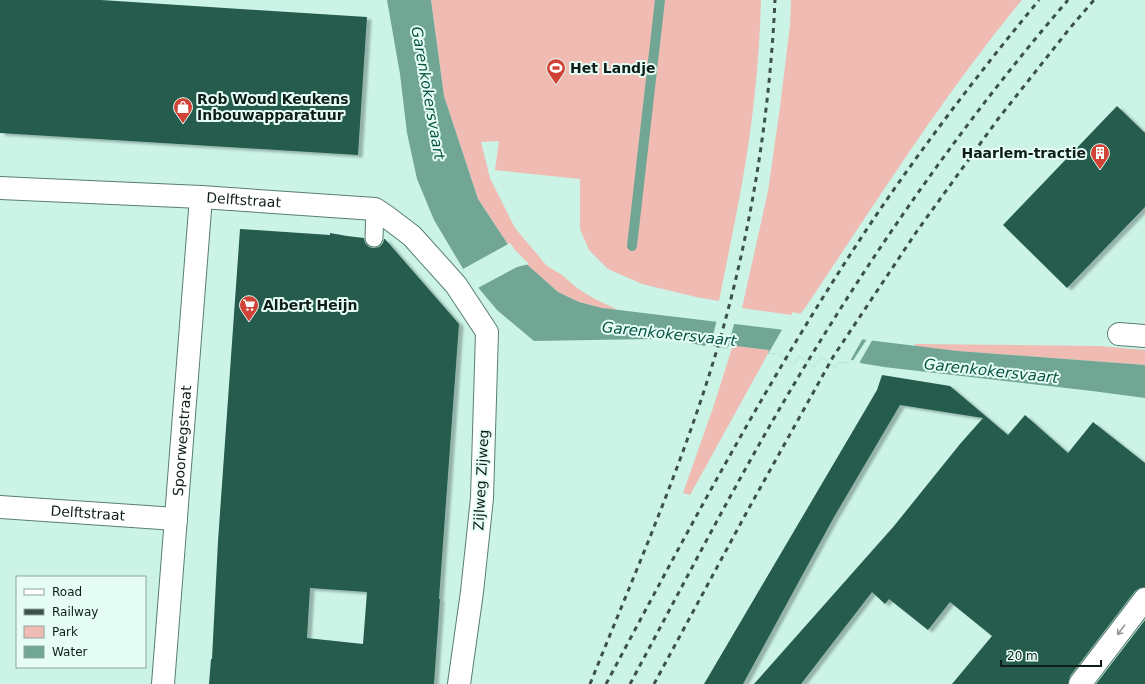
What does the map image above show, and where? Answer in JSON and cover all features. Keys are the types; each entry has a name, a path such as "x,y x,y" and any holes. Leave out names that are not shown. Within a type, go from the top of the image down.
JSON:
{"street":[{"name":"Delftstraat","path":"0,188 202,197 375,209"},
{"name":"Spoorwegstraat","path":"163,684 202,197"},
{"name":"Zijlweg Zijweg","path":"375,209 412,236 456,285 487,332 482,498 472,592 459,684"},
{"path":"1119,334 1145,336"},
{"name":"Delftstraat","path":"0,507 176,519"},
{"path":"1080,684 1145,599"}],"lane":[{"path":"374,238 375,209"}],"green space":[{"path":"431,0 761,0 758,63 751,125 739,201 719,301 642,284 608,269 589,250 580,229 580,179 495,170 499,141 481,142 490,178 515,228 547,266 593,298 618,310 602,308 579,302 558,292 513,252 478,199 444,96"},
{"path":"791,0 1022,0 964,74 883,190 805,308 800,314 793,312 791,315 742,308 768,191 790,25"},
{"path":"915,344 1099,346 1145,350 1145,365 958,351 915,347"},
{"path":"733,345 770,350 690,495 683,493 714,405"}],"water":[{"name":"Garenkokersvaart","path":"387,0 431,0 444,96 478,199 513,252 558,292 579,302 602,308 958,351 1145,365 1145,398 884,367 850,360 849,363 839,362 835,367 821,357 814,367 799,356 794,364 777,353 768,354 769,350 729,345 727,349 706,344 705,346 690,343 690,340 670,338 534,341 497,310 465,272 434,220 417,179 407,133 400,74"}],"pier":[{"path":"510,243 529,264 517,267 476,289 463,269"},
{"path":"717,319 735,321 727,349 711,344"},
{"path":"783,328 863,338 849,363 839,362 835,367 821,357 814,367 799,356 794,364 777,353 768,354"},
{"path":"867,339 873,339 858,365 858,363 852,362"}],"building":[{"path":"0,0 101,0 367,17 358,155 0,133"},
{"name":"Haarlem-tractie","path":"1117,106 1145,133 1145,207 1067,288 1003,225"},
{"path":"240,229 330,235 330,233 364,238 365,243 369,247 373,248 379,247 385,239 459,324 434,684 209,684 212,659 218,541","holes":["310,588 367,592 363,644 307,638"]},
{"path":"882,375 950,386 1008,435 1025,415 1068,453 1093,422 1145,463 1145,587 1135,591 1070,676 1068,684 952,684 992,636 950,602 928,630 889,599 885,604 872,592 801,684 754,684 894,526 960,444 983,418 900,405 834,517 743,684 704,684 877,390"},
{"path":"1145,620 1145,684 1096,684"}],"waterway":[{"path":"632,246 660,0"}],"railway":[{"path":"590,684 645,551 679,461 724,325 744,245 752,204 769,82 775,0"},
{"path":"606,684 703,503 805,326 898,184 977,77 1039,0"},
{"path":"630,684 761,441 808,361 867,267 930,175 963,130 1068,0"},
{"path":"654,684 833,357 917,231 998,119 1094,0"}],"place":[{"name":"Het Landje","path":"556,85"},
{"name":"Rob Woud Keukens Inbouwapparatuur","path":"183,124"},
{"name":"Haarlem-tractie","path":"1100,170"},
{"name":"Albert Heijn","path":"249,322"}]}
